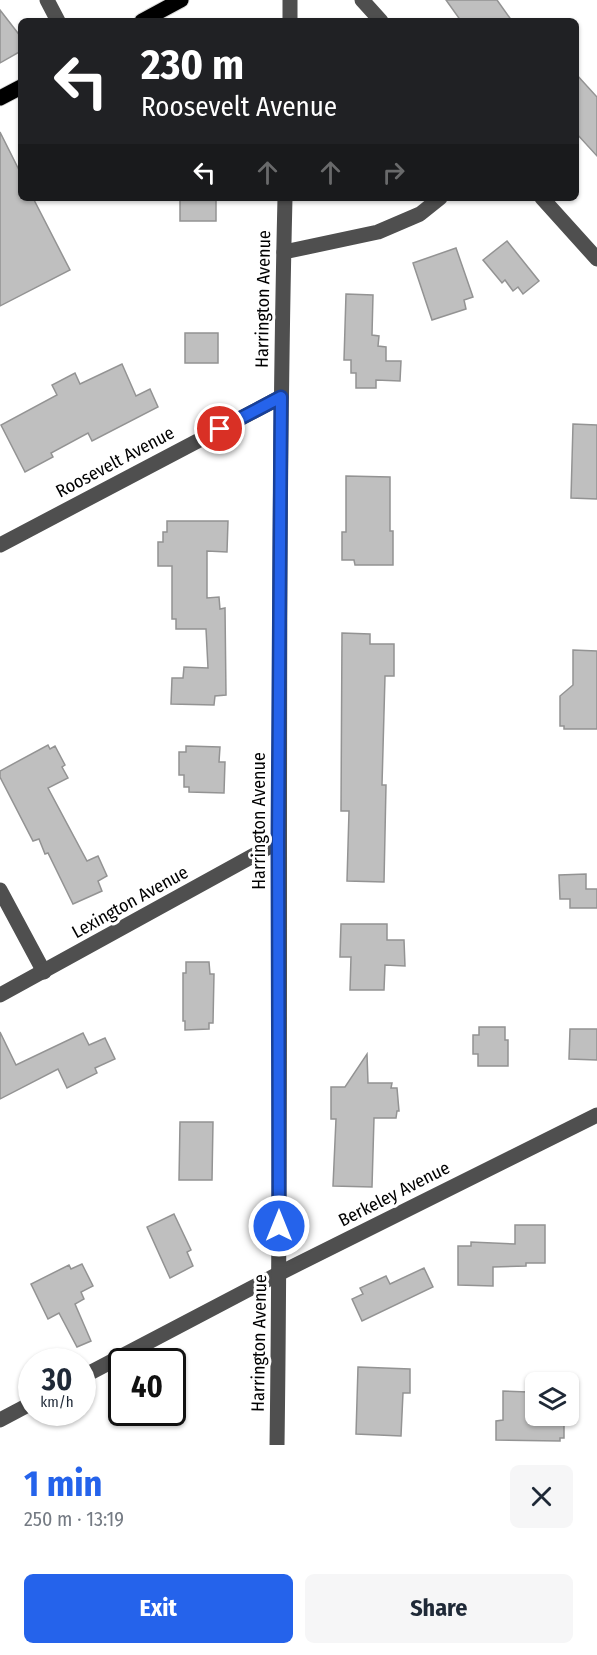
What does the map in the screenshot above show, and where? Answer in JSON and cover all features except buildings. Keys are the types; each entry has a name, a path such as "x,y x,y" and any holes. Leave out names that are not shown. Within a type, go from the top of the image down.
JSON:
{"main road":[{"path":"148,18 181,0"},
{"path":"0,98 18,89"}],"street":[{"path":"290,0 290,18"},
{"path":"362,0 378,18"},
{"path":"43,1 56,18"},
{"name":"Harrington Avenue","path":"277,1445 280,1273 278,842 281,397 285,201"},
{"path":"284,252 378,232 420,214 436,201"},
{"path":"545,201 597,259"},
{"name":"Roosevelt Avenue","path":"0,545 281,397"},
{"name":"Lexington Avenue","path":"0,995 278,842"},
{"path":"0,890 44,972"},
{"name":"Berkeley Avenue","path":"96,1370 280,1273 597,1115"},
{"path":"0,1420 18,1410"}],"route":[{"path":"220,429 281,397 278,842 279,1226"}]}
